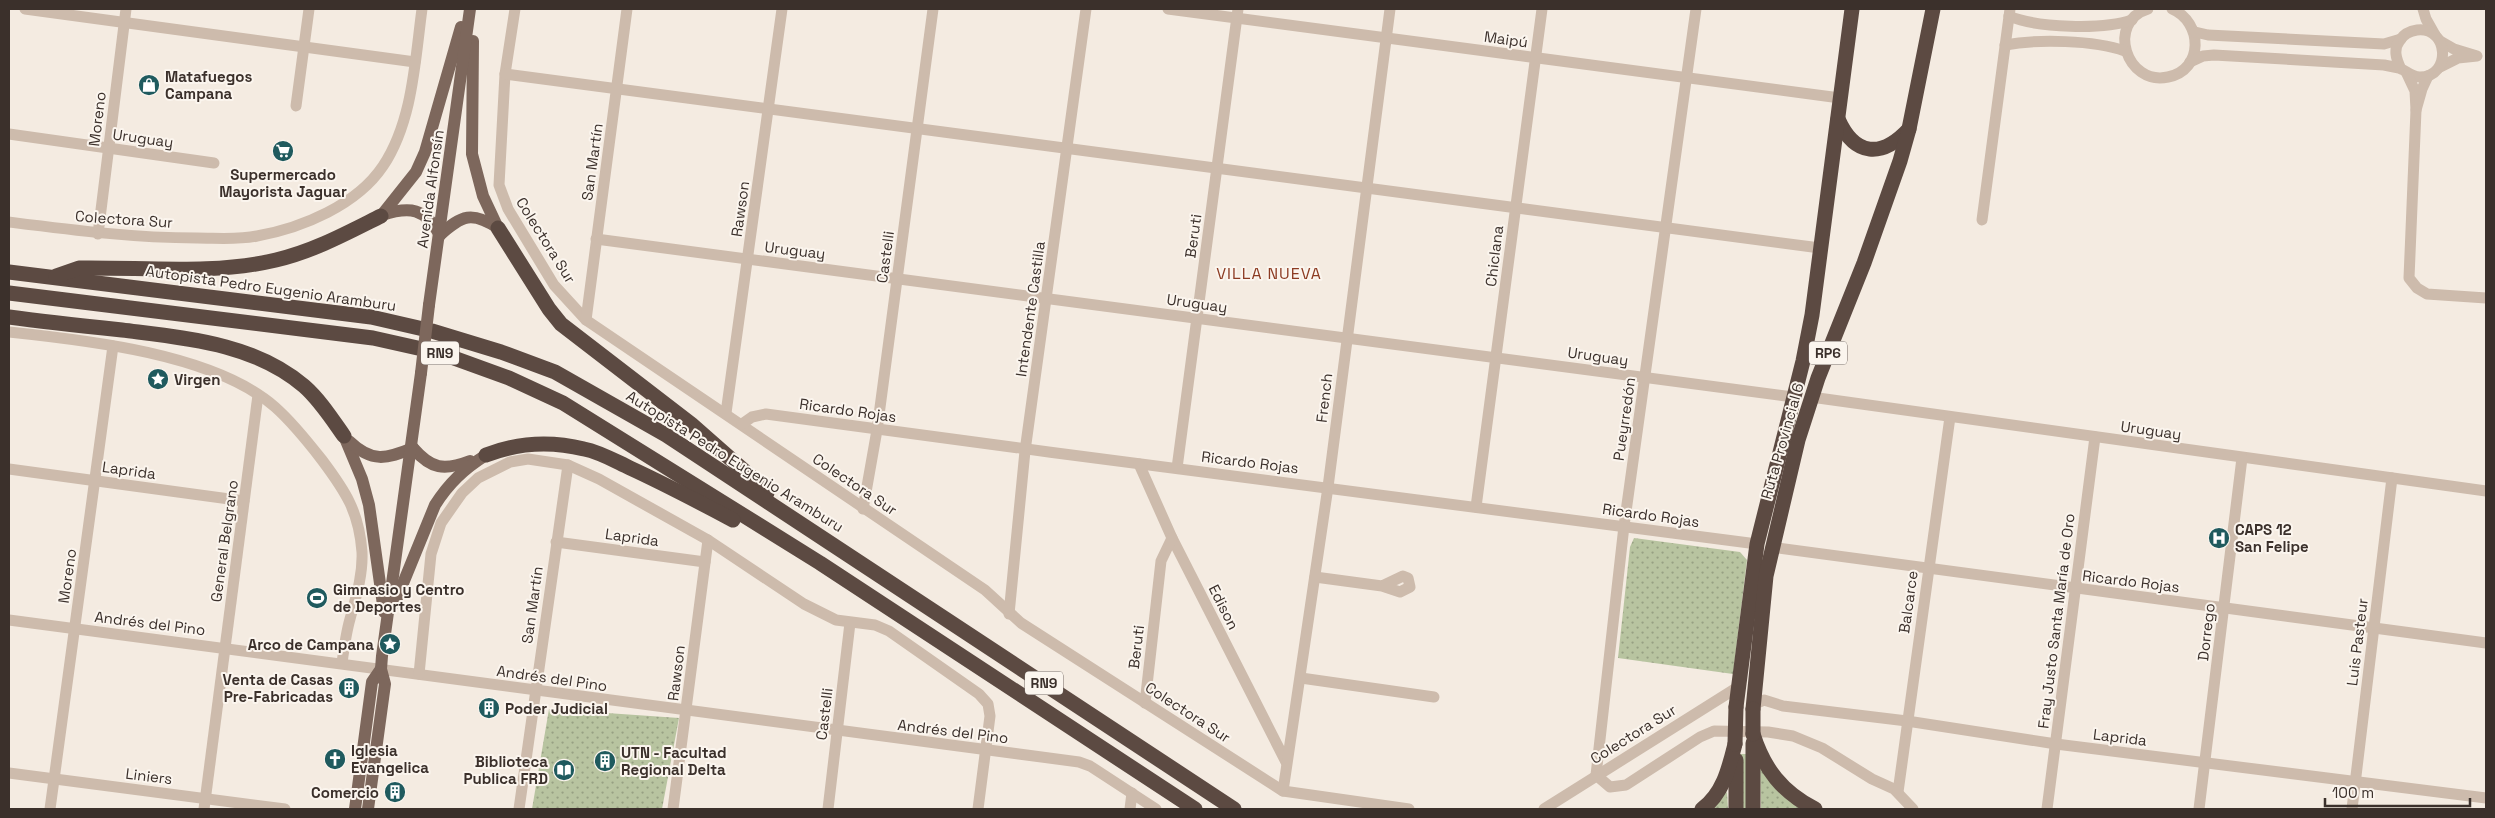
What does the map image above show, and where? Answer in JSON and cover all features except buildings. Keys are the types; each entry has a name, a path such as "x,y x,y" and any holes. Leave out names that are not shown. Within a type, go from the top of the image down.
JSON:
{"highway":[{"name":"Ruta Provincial 6","path":"1736,809 1735,751 1738,687 1793,397 1812,315 1852,9"},
{"name":"Ruta Provincial 6","path":"1756,754 1753,734 1753,707 1762,605 1764,546 1812,397 1864,263 1909,130 1933,9"},
{"path":"1838,119 1850,140 1867,150 1886,147 1898,141 1909,130"},
{"path":"52,277 79,268 229,268 259,264 318,247 381,216"},
{"path":"498,228 548,309 561,324 691,424 758,483 779,508"},
{"name":"Autopista Pedro Eugenio Aramburu","path":"9,272 371,316 432,330 501,352 564,377 666,435 1234,809"},
{"name":"RN9","path":"9,293 373,338 440,353 509,378 563,403 820,563 1195,809"},
{"path":"9,319 187,338 234,350 276,368 304,386 318,400 344,436"},
{"path":"486,455 501,449 528,445 556,445 586,449 674,489 820,563"},
{"path":"1702,809 1719,791 1735,751"},
{"path":"1753,809 1756,754"},
{"path":"1756,754 1780,786 1815,809"},
{"path":"1182,776 1244,809"}],"main road":[{"path":"381,216 416,172 425,152 470,9"},
{"path":"470,9 472,154 483,196 498,228"},
{"name":"Avenida Alfonsín","path":"386,627 412,448 429,305 470,9"},
{"path":"381,216 398,210 419,212 428,218 440,235 456,221 464,218 486,220 498,228"},
{"path":"344,436 360,452 375,457 393,456 412,448 424,461 446,468 486,455"},
{"path":"344,436 362,479 370,513 386,627 381,669 385,684 368,809"},
{"path":"386,627 435,505 445,490 463,470 486,455"},
{"path":"355,809 372,682 381,669"}],"street":[{"path":"24,9 415,62"},
{"name":"Moreno","path":"98,234 126,9"},
{"path":"296,106 309,9"},
{"name":"Colectora Sur","path":"9,222 98,234 161,238 237,238 257,236 298,224 351,199 374,177 392,150 404,119 415,62 422,9"},
{"name":"Colectora Sur","path":"515,9 505,74 498,172 501,195 554,285 570,306 586,320 985,590 1009,614 1283,791 1409,809"},
{"name":"San Martín","path":"586,320 628,9"},
{"name":"Rawson","path":"726,413 749,259 782,9"},
{"name":"Castelli","path":"863,509 877,430 933,9"},
{"name":"Intendente Castilla","path":"1009,614 1025,450 1086,9"},
{"name":"Maipú","path":"1168,9 1238,13 1386,38 1840,98"},
{"name":"French","path":"1283,791 1328,487 1390,9"},
{"name":"Chiclana","path":"1476,507 1542,9"},
{"name":"Pueyrredón","path":"1596,775 1624,526 1696,9"},
{"path":"1982,220 2009,13 2034,24 2115,26 2132,20 2148,9"},
{"path":"2172,9 2189,21 2195,32 2196,45 2190,62"},
{"path":"2413,31 2422,9"},
{"path":"2422,9 2444,54 2440,67"},
{"name":"Beruti","path":"1177,468 1238,13"},
{"path":"2132,20 2124,39 2125,51 2129,61 2136,70 2146,76 2168,77 2179,73 2190,62 2203,56 2214,55 2374,65 2404,71 2414,77 2428,76"},
{"path":"2195,32 2208,35 2384,44 2401,39 2413,31 2428,31 2454,49 2482,57"},
{"path":"2401,39 2396,54 2415,91 2416,110 2410,278 2417,288 2427,294 2486,298"},
{"path":"2005,45 2026,41 2100,45 2125,51"},
{"path":"2416,110 2428,76 2440,67 2458,58 2482,57"},
{"path":"505,74 1820,248"},
{"name":"Uruguay","path":"9,134 214,163"},
{"name":"Uruguay","path":"596,239 1793,397"},
{"path":"9,319 49,336"},
{"path":"9,332 113,346 182,361 213,371 258,395 274,407 313,448 342,487 357,517 362,554 361,577 349,621 342,663"},
{"name":"Moreno","path":"50,809 113,346"},
{"name":"General Belgrano","path":"204,804 258,395"},
{"name":"Uruguay","path":"1812,397 2486,491"},
{"name":"Ricardo Rojas","path":"742,424 752,416 766,414 1025,450 1624,526 1928,570 2486,643"},
{"name":"Balcarce","path":"1898,792 1950,417"},
{"name":"Fray Justo Santa María de Oro","path":"2048,809 2095,437"},
{"name":"Dorrego","path":"2199,809 2242,458"},
{"path":"420,674 431,554 441,523 450,508 478,478 510,462 528,460 568,465 598,479 708,540 804,604 836,620 875,625 889,631 979,694 988,704 990,716 978,809"},
{"name":"Edison","path":"1139,464 1172,538 1286,762"},
{"name":"San Martín","path":"519,809 534,691 568,465"},
{"name":"Laprida","path":"9,469 244,501"},
{"name":"Luis Pasteur","path":"2352,809 2392,478"},
{"name":"Beruti","path":"1145,703 1161,561 1172,538"},
{"name":"Rawson","path":"673,809 708,540"},
{"name":"Laprida","path":"556,542 705,562"},
{"path":"1315,577 1382,586"},
{"name":"Andrés del Pino","path":"9,620 342,663 534,691 986,750 1090,766 1132,793"},
{"name":"Castelli","path":"828,809 850,623"},
{"path":"1301,678 1434,697"},
{"name":"Colectora Sur","path":"1544,809 1738,687"},
{"name":"Laprida","path":"1753,707 1764,700 1783,706 1907,721 2056,744 2486,798"},
{"path":"1596,775 1605,784 1619,787 1632,782 1708,733 1720,730 1782,734 1814,744 1872,779 1898,792 1912,809"},
{"name":"Liniers","path":"9,773 204,804 285,809"},
{"path":"1130,809 1132,793 1156,809"}],"green space":[{"path":"1634,538 1740,552 1747,560 1733,674 1618,658 1630,547"},
{"name":"UTN - Facultad Regional Delta","path":"549,709 679,718 662,809 532,809"},
{"path":"1741,754 1746,754 1747,809 1742,809"},
{"path":"1760,764 1807,809 1761,809"},
{"path":"1727,792 1728,809 1710,809"}],"place":[{"name":"Matafuegos Campana","path":"149,85"},
{"name":"Supermercado Mayorista Jaguar","path":"283,151"},
{"name":"Virgen","path":"158,379"},
{"name":"CAPS 12 San Felipe","path":"2219,538"},
{"name":"Gimnasio y Centro de Deportes","path":"317,598"},
{"name":"Arco de Campana","path":"390,644"},
{"name":"Venta de Casas Pre-Fabricadas","path":"349,688"},
{"name":"Poder Judicial","path":"489,708"},
{"name":"Iglesia Evangelica","path":"335,759"},
{"name":"UTN - Facultad Regional Delta","path":"605,761"},
{"name":"Biblioteca Publica FRD","path":"564,770"},
{"name":"Comercio","path":"395,792"}],"district":[{"name":"VILLA NUEVA","path":"1269,273"}]}
